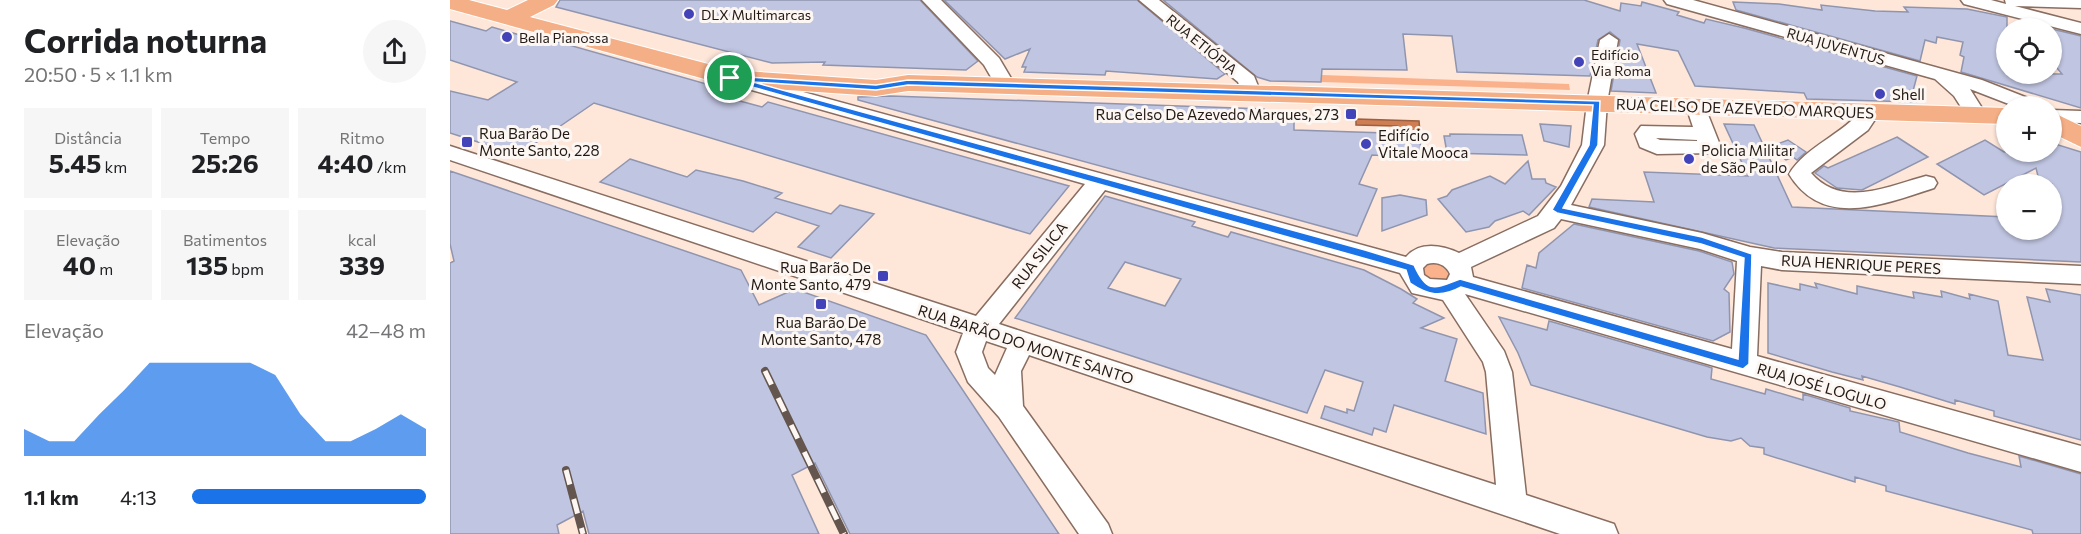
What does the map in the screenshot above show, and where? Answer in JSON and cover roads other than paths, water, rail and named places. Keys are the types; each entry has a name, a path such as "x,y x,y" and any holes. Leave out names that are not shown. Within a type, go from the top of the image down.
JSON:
{"main road":[{"path":"450,2 516,6"},
{"name":"RUA CELSO DE AZEVEDO MARQUES","path":"516,6 765,69 885,75 908,83"},
{"name":"RUA CELSO DE AZEVEDO MARQUES","path":"516,6 730,78 876,88 908,83 1005,85 1870,112 1973,108"},
{"name":"RUA JUVENTUS","path":"1973,108 1996,110"}],"street":[{"path":"931,0 992,62 1005,85"},
{"name":"RUA ETIÓPIA","path":"1148,0 1247,80 1250,91"},
{"name":"RUA JUVENTUS","path":"1673,0 1938,75 1996,102"},
{"name":"RUA JUVENTUS","path":"1716,0 1733,17"},
{"path":"1970,0 2081,29"},
{"path":"1978,0 2081,3"},
{"path":"1411,267 1414,280 1420,286 1436,292 1496,248 1546,222 1557,210 1593,145 1597,103 1609,40"},
{"name":"RUA JUVENTUS","path":"1938,75 1962,92 1973,108"},
{"path":"730,78 1411,267"},
{"path":"1696,106 1705,134"},
{"path":"1870,112 1861,125 1805,166 1800,174 1805,183 1829,199 1843,202 1863,201 1926,183"},
{"name":"RUA BARÃO DO MONTE SANTO","path":"450,153 1603,534"},
{"name":"RUA SILICA","path":"979,329 1100,181"},
{"name":"RUA HENRIQUE PERES","path":"1557,210 1702,241 1749,256 1804,263 2081,275"},
{"path":"1411,267 1419,257 1431,254 1446,256 1495,359 1499,372 1512,503"},
{"path":"1743,364 1749,256"},
{"name":"RUA JOSÉ LOGULO","path":"1455,279 1743,364 2081,459"},
{"path":"979,329 971,340 969,352 977,374 1009,410 1097,534"},
{"path":"1009,410 1008,371 1023,343"}],"railway":[{"path":"765,371 844,534"},
{"path":"566,470 583,534"}],"place":[{"name":"DLX Multimarcas","path":"689,14"},
{"name":"Bella Pianossa","path":"507,37"},
{"name":"Edifício Via Roma","path":"1579,62"},
{"name":"Shell","path":"1880,94"},
{"name":"Rua Celso De Azevedo Marques, 273","path":"1351,114"},
{"name":"Rua Barão De Monte Santo, 228","path":"467,142"},
{"name":"Edifício Vitale Mooca","path":"1366,144"},
{"name":"Policia Militar de São Paulo","path":"1689,159"},
{"name":"Rua Barão De Monte Santo, 479","path":"883,276"},
{"name":"Rua Barão De Monte Santo, 478","path":"821,304"}]}
